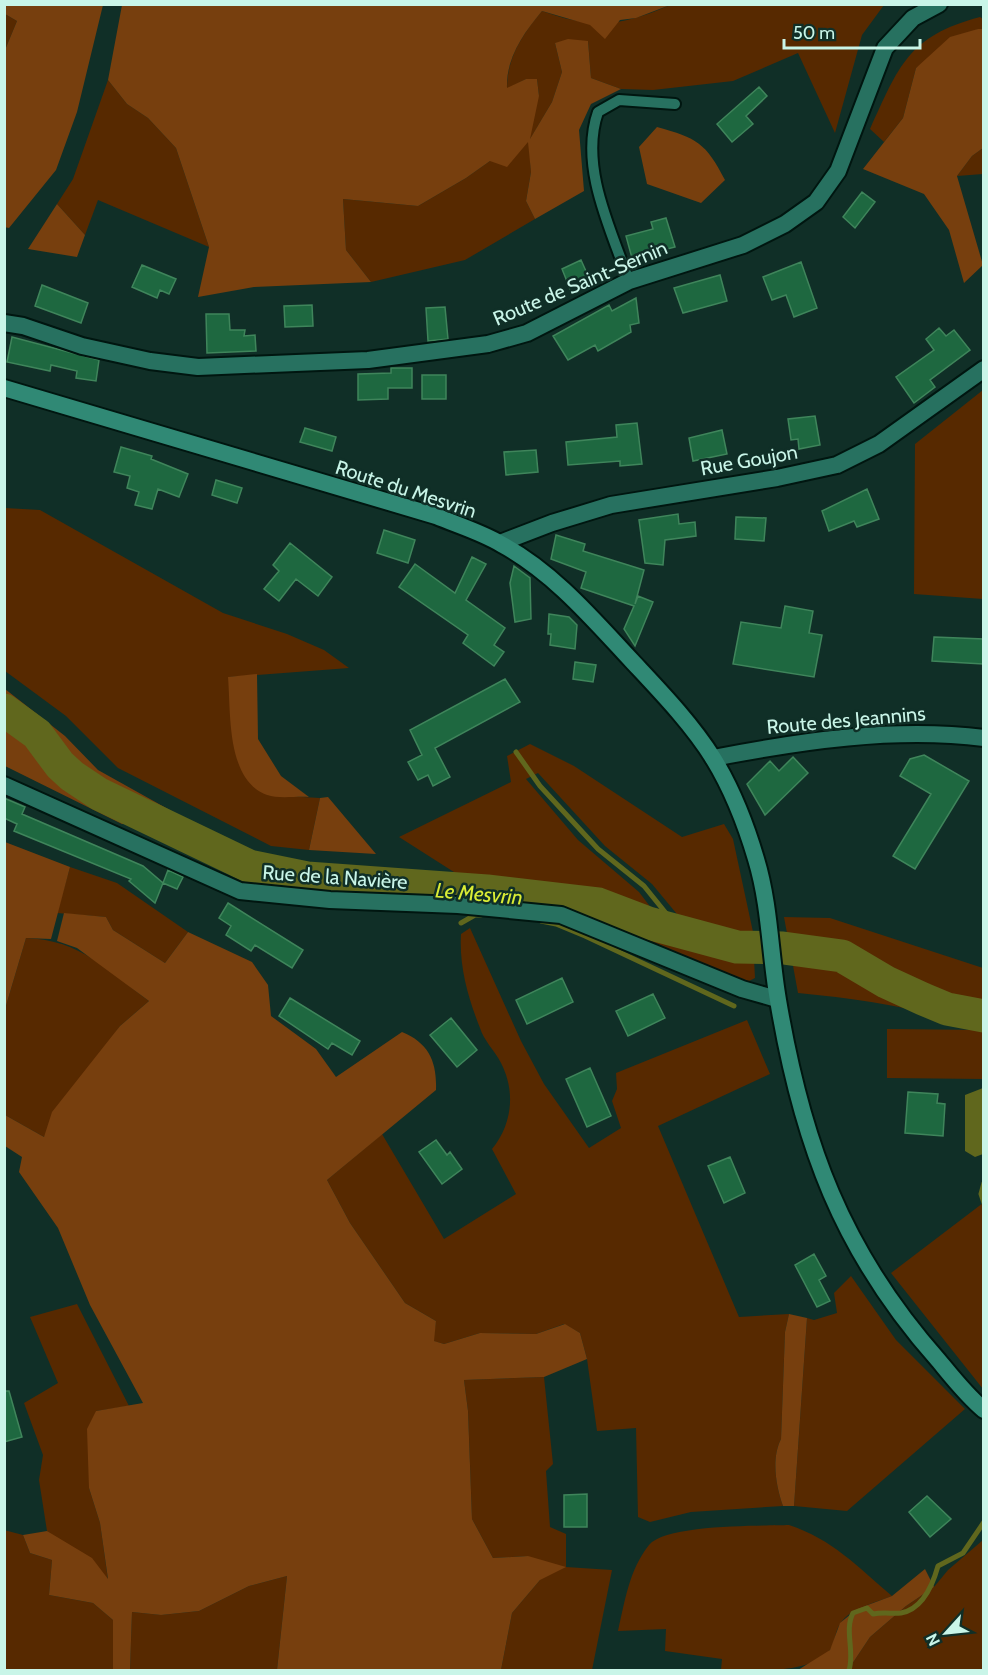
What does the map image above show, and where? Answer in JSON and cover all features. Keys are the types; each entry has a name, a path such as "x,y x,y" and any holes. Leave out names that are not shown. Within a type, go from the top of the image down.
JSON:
{"main road":[{"name":"Route du Mesvrin","path":"4,388 436,516 500,543 555,582 585,611 646,677 713,758 736,804 757,861 769,931 777,999 805,1126 828,1190 866,1265 892,1302 924,1344 984,1410"}],"street":[{"name":"Route de Saint-Sernin","path":"4,323 128,356 198,367 368,360 461,349 517,336 630,281 742,244 785,224 816,202 838,171 885,48 913,11 939,4"},
{"name":"Rue Goujon","path":"500,543 552,523 611,505 777,478 837,465 879,444 984,369"},
{"name":"Route des Jeannins","path":"713,758 763,748 884,735 938,733 984,738"},
{"name":"Rue de la Navière","path":"4,786 240,891 330,900 458,905 561,915 742,989 777,999"}],"lane":[{"path":"630,281 606,216 595,176 591,131 598,112 619,100 675,104"}],"shaded area":[{"path":"5,4 103,5 77,112 56,170 9,228 4,227 5,50 17,21 5,14"},
{"path":"122,4 670,5 636,18 620,20 605,39 590,25 542,11 517,47 509,67 507,88 526,79 537,79 539,96 530,139 552,102 562,72 555,43 568,39 588,41 591,78 621,89 591,104 579,130 584,191 535,219 526,201 531,172 528,142 507,167 490,161 418,206 343,199 346,250 371,282 254,287 198,297 209,247 176,148 148,118 127,104 108,80"},
{"path":"670,5 884,5 862,35 835,133 798,53 733,81 653,90 621,89 591,78 588,41 555,43 562,72 552,102 529,141 531,172 526,201 535,219 465,260 371,282 346,250 343,199 418,206 490,161 539,96 537,79 526,79 507,89 510,67 517,47 542,11 576,21 606,23 636,18"},
{"path":"5,14 17,21 5,50"},
{"path":"980,17 983,19 983,29 978,29 916,68 903,118 884,142 870,129 889,88 909,56 921,44 937,34"},
{"path":"984,29 983,148 972,156 957,176 983,265 964,283 949,230 924,194 863,169 903,118 916,68 950,37"},
{"path":"108,80 127,104 148,118 176,148 209,247 98,200 85,235 57,204 73,179"},
{"path":"657,127 682,135 699,144 712,158 725,180 701,203 647,184 639,147"},
{"path":"983,148 983,174 957,176 972,156"},
{"path":"57,204 85,235 77,257 28,249"},
{"path":"983,390 983,599 914,594 915,444"},
{"path":"5,508 40,510 223,613 287,634 324,650 349,668 229,677 267,795 320,798 309,850 271,846 118,768 66,716 5,671"},
{"path":"257,674 258,739 281,776 309,797 267,795 254,787 244,775 237,761 231,726 228,677"},
{"path":"5,689 65,736 98,770 245,852 235,852 132,803 67,763 49,736 5,705"},
{"path":"5,718 27,733 66,778 136,821 122,824 5,766"},
{"path":"530,744 574,766 682,837 724,824 733,839 753,932 740,941 686,925 652,884 605,846 538,773 526,779 578,840 639,892 661,921 613,894 544,883 484,882 457,874 399,837 511,782 507,756"},
{"path":"328,797 376,854 309,850 320,798"},
{"path":"5,842 70,867 51,939 26,938 5,1009"},
{"path":"70,867 117,883 188,932 165,963 113,930 106,917 57,913"},
{"path":"582,910 739,957 754,959 755,978 745,983"},
{"path":"64,913 106,917 113,930 165,963 188,932 252,962 268,985 271,1016 316,1049 336,1077 402,1032 419,1042 430,1055 435,1071 436,1090 327,1180 350,1223 405,1303 436,1321 434,1341 444,1344 480,1333 536,1334 565,1324 580,1333 587,1359 544,1377 464,1380 468,1411 472,1519 493,1558 528,1556 566,1567 540,1580 512,1613 501,1670 277,1670 287,1576 249,1586 199,1611 161,1615 132,1612 130,1670 113,1670 113,1620 93,1603 49,1595 52,1560 30,1553 23,1535 47,1531 92,1558 108,1579 100,1523 89,1488 87,1429 96,1411 143,1403 90,1305 58,1228 19,1172 22,1157 5,1146 5,1115 44,1137 52,1112 120,1026 149,1001 77,948 57,941"},
{"path":"784,917 830,918 983,968 983,1030 892,1005 798,993"},
{"path":"470,928 521,1041 544,1084 589,1148 621,1128 612,1101 617,1089 616,1073 747,1020 770,1074 658,1126 739,1317 789,1314 785,1332 781,1439 775,1464 778,1490 783,1506 691,1512 650,1522 638,1517 636,1428 597,1431 587,1359 580,1333 564,1324 536,1334 480,1333 444,1344 433,1341 436,1321 405,1303 350,1223 327,1180 382,1134 444,1239 516,1194 492,1149 499,1140 508,1119 509,1085 499,1059 482,1033 465,982 461,958 461,934"},
{"path":"26,938 63,944 78,951 106,968 149,1001 120,1026 44,1137 5,1115 5,1009"},
{"path":"887,1029 983,1030 983,1079 887,1078"},
{"path":"983,1088 983,1154 975,1157 965,1151 965,1095"},
{"path":"983,1203 983,1389 891,1273"},
{"path":"851,1276 896,1340 965,1409 847,1511 794,1506 807,1318 814,1320 837,1313 834,1293"},
{"path":"77,1304 129,1406 96,1411 89,1488 100,1523 108,1580 47,1531 39,1480 43,1455 24,1403 58,1383 30,1317"},
{"path":"789,1314 807,1318 794,1506 783,1506 778,1490 775,1464 781,1439 785,1332"},
{"path":"544,1377 553,1464 546,1471 550,1527 566,1534 566,1567 612,1570 592,1670 501,1670 512,1613 540,1580 528,1556 493,1558 472,1519 468,1411 464,1380"},
{"path":"789,1525 832,1546 892,1596 863,1607 844,1618 838,1627 830,1650 821,1658 809,1664 780,1669 721,1670 722,1659 665,1651 666,1629 618,1631 629,1586 637,1565 649,1545 659,1538 693,1530"},
{"path":"4,1530 23,1535 30,1553 52,1560 49,1595 93,1603 113,1620 113,1670 5,1670"},
{"path":"983,1540 983,1670 848,1670 870,1637 906,1606 934,1587 948,1570"},
{"path":"925,1569 934,1587 906,1606 870,1637 848,1670 798,1670 830,1650 840,1623 857,1609 892,1596"},
{"path":"287,1576 277,1670 130,1670 132,1612 161,1615 199,1611 249,1586"}],"building":[{"path":"759,87 767,96 746,116 753,124 732,142 717,124"},
{"path":"862,192 875,202 855,228 843,217"},
{"path":"666,218 675,247 632,258 626,236 653,229 651,222"},
{"path":"581,260 590,280 570,289 562,269"},
{"path":"801,262 817,308 794,317 786,295 772,300 763,277"},
{"path":"142,265 176,279 169,294 160,290 157,298 132,287"},
{"path":"720,275 727,301 683,313 674,288"},
{"path":"42,285 88,303 81,323 35,306"},
{"path":"636,298 639,323 630,325 631,332 598,351 595,345 568,360 553,336 609,305 612,311"},
{"path":"312,305 313,326 285,327 284,306"},
{"path":"445,307 448,339 428,341 426,308"},
{"path":"206,314 229,314 230,330 245,330 244,336 255,335 256,351 207,353"},
{"path":"939,328 946,336 954,330 970,350 930,380 935,387 914,403 896,377 934,350 926,339"},
{"path":"12,337 99,360 96,381 76,378 77,371 51,365 50,371 7,362"},
{"path":"391,368 412,368 412,388 388,388 388,399 358,400 358,374 391,373"},
{"path":"422,375 446,375 446,399 422,399"},
{"path":"815,416 820,445 799,449 798,439 791,440 788,419"},
{"path":"637,423 642,464 620,466 620,461 568,465 566,442 617,437 616,425"},
{"path":"305,428 336,437 332,451 300,442"},
{"path":"722,430 727,454 693,461 689,438"},
{"path":"121,447 152,456 151,459 188,474 179,497 158,489 152,509 135,505 139,492 127,488 130,476 114,472"},
{"path":"536,450 538,472 506,475 504,452"},
{"path":"216,480 242,488 237,503 212,495"},
{"path":"867,489 879,519 857,527 854,521 829,531 822,511"},
{"path":"678,514 679,524 695,522 696,536 665,540 663,565 645,563 639,520"},
{"path":"736,517 766,518 764,541 735,539"},
{"path":"384,530 415,540 408,563 377,553"},
{"path":"556,535 585,544 583,551 644,570 635,604 638,596 653,602 635,646 624,629 634,606 581,588 586,572 551,559"},
{"path":"290,543 332,577 318,596 296,579 279,601 264,589 279,571 273,565"},
{"path":"472,557 486,564 466,600 505,628 494,645 504,652 494,666 463,643 468,635 399,587 415,564 455,593"},
{"path":"514,566 530,578 531,619 515,622 510,583"},
{"path":"785,606 813,611 809,633 822,635 814,677 733,664 741,622 781,628"},
{"path":"549,614 569,617 577,625 575,649 550,645"},
{"path":"934,637 984,639 983,664 932,661"},
{"path":"575,662 596,665 593,682 573,679"},
{"path":"505,679 520,702 435,748 450,777 433,786 428,775 418,780 408,762 422,755 410,730"},
{"path":"924,755 969,781 915,869 893,856 931,794 900,776 910,759"},
{"path":"793,757 808,773 765,815 747,784 770,761 779,771"},
{"path":"4,798 25,807 22,814 143,866 163,883 155,903 129,881 131,879 14,831 17,824 4,818"},
{"path":"168,870 183,877 177,889 163,883"},
{"path":"228,903 303,950 292,968 255,945 251,951 226,935 231,926 219,918"},
{"path":"562,978 573,1002 527,1024 516,1000"},
{"path":"653,994 665,1018 628,1036 616,1011"},
{"path":"290,998 360,1041 352,1055 332,1043 328,1049 279,1016"},
{"path":"451,1018 477,1050 457,1067 430,1035"},
{"path":"590,1068 611,1116 587,1127 566,1079"},
{"path":"908,1092 938,1094 937,1103 945,1104 943,1136 905,1133"},
{"path":"436,1140 447,1155 450,1152 462,1169 442,1184 419,1152"},
{"path":"730,1157 745,1193 724,1203 708,1166"},
{"path":"814,1254 826,1276 819,1280 830,1301 817,1307 795,1265"},
{"path":"4,1391 9,1391 22,1437 4,1442"},
{"path":"587,1494 587,1527 564,1527 564,1495"},
{"path":"927,1496 951,1519 930,1537 909,1512"}],"waterway":[{"name":"Le Mesvrin","path":"4,710 37,734 60,765 72,776 99,794 249,866 307,878 487,891 598,904 648,923 737,947 783,948 842,956 886,982 923,999 947,1009 984,1016"},
{"path":"516,752 540,786 598,849 644,886 682,933"},
{"path":"461,923 475,915 481,915"},
{"path":"541,921 556,924 585,936 734,1006"},
{"path":"984,1183 981,1194 984,1203"},
{"path":"849,1670 851,1663 849,1627 853,1613 867,1608 873,1614 909,1611 926,1595 938,1566 963,1553 984,1522"}]}
